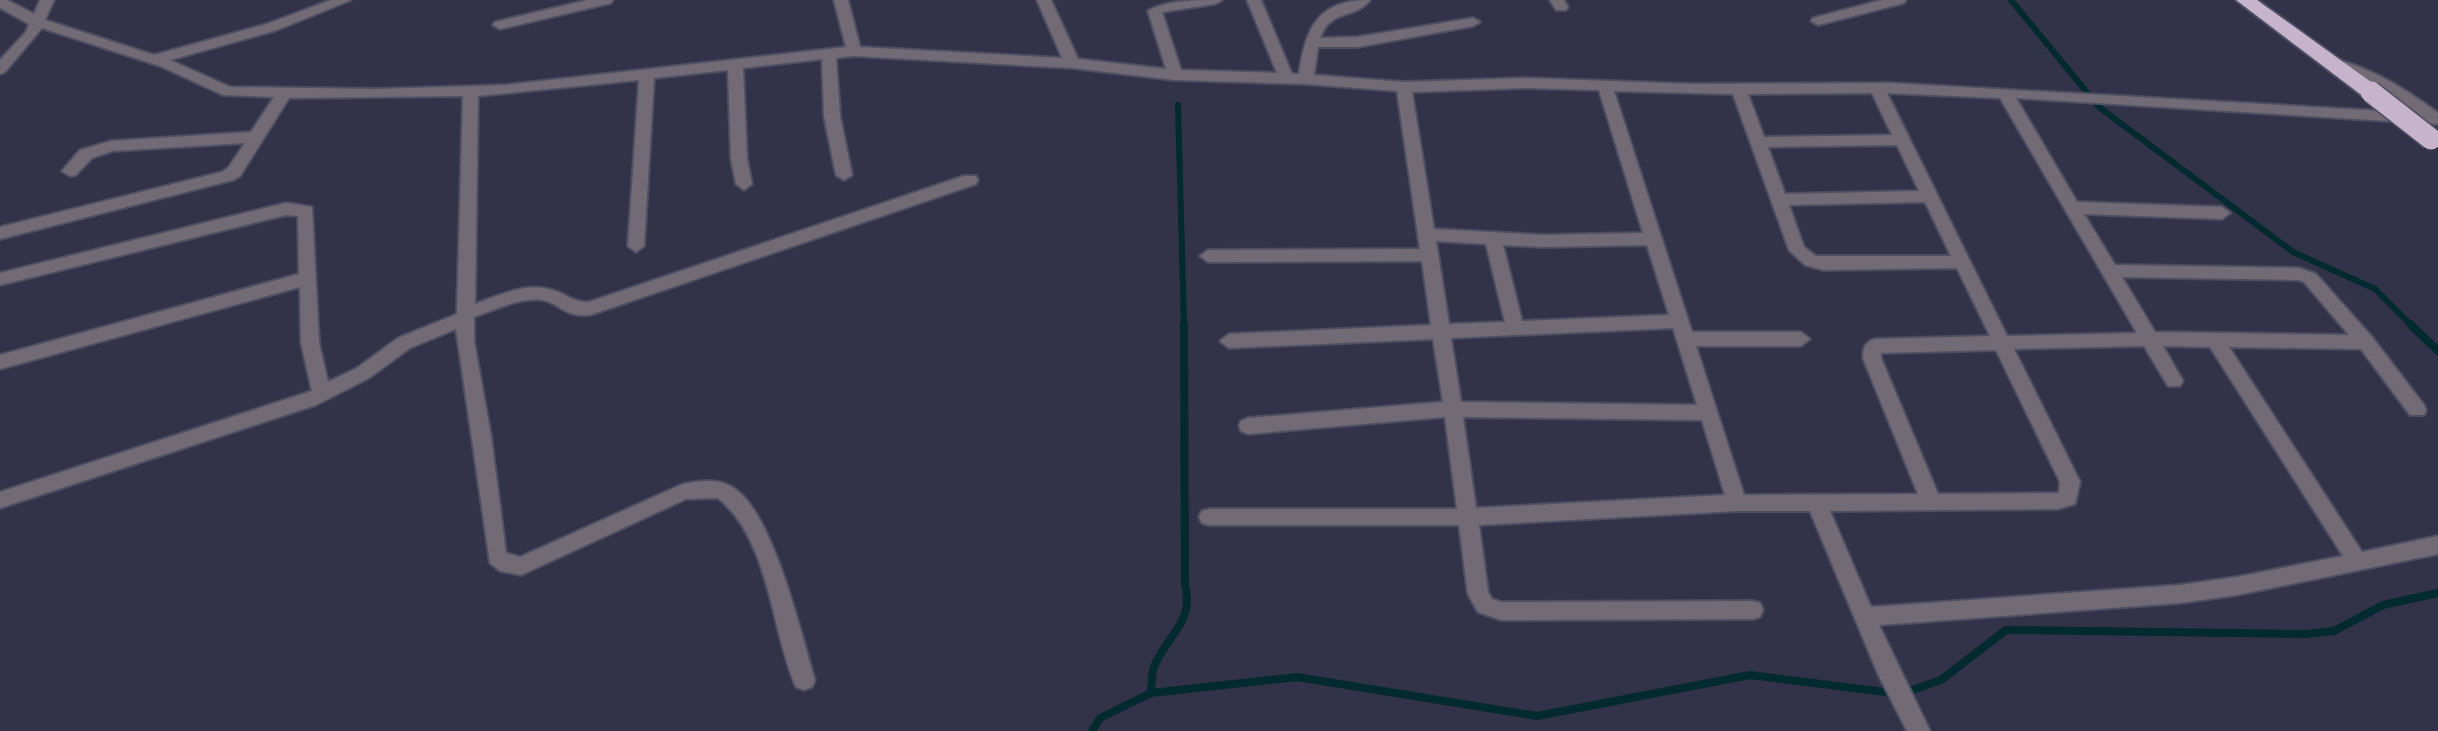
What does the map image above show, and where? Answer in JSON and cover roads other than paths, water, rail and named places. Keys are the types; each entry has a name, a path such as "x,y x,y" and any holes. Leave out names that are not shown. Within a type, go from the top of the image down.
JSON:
{"highway":[{"path":"2245,0 2371,92 2436,130"}],"street":[{"path":"0,69 22,45 47,0"},
{"path":"155,59 272,27 344,0"},
{"path":"500,25 606,0"},
{"path":"841,0 854,51"},
{"path":"1044,0 1072,63"},
{"path":"1175,75 1155,11 1162,6 1210,0"},
{"path":"1254,0 1286,78"},
{"path":"1306,79 1316,27 1327,16 1352,8 1363,0"},
{"path":"1818,21 1899,0"},
{"path":"0,2 37,22 155,59 228,92 471,91 854,51 1072,63 1175,75 1306,79 1404,87 1526,83 1739,89 1877,88 2073,96 2436,130"},
{"path":"1313,43 1358,42 1473,22"},
{"path":"0,43 22,45"},
{"path":"829,54 832,116 844,175"},
{"path":"2331,63 2355,68 2382,82 2436,130"},
{"path":"735,65 739,159 744,184"},
{"path":"636,246 647,74"},
{"path":"1605,86 1737,503"},
{"path":"1404,87 1478,594 1485,606 1494,610 1753,610"},
{"path":"1209,517 1467,517 1737,503 2068,498 2070,482 1877,88"},
{"path":"1739,89 1797,250 1811,261 1824,264 1961,262"},
{"path":"471,91 465,341 482,436 497,557 507,565 521,566 683,492 709,488 727,494 742,506 756,530 804,680"},
{"path":"0,233 227,176 234,172 284,93"},
{"path":"2005,93 2174,381"},
{"path":"70,171 86,154 111,146 256,137"},
{"path":"1758,142 1902,140"},
{"path":"0,500 322,394 363,373 404,343 466,316 531,294 545,293 571,309 590,308 970,180"},
{"path":"1779,200 1929,196"},
{"path":"2073,208 2222,213"},
{"path":"0,279 298,209 306,211 309,219 310,343 322,394"},
{"path":"1426,234 1543,241 1652,239"},
{"path":"1493,237 1515,329"},
{"path":"1208,256 1429,255"},
{"path":"2109,271 2299,274 2316,282 2417,410"},
{"path":"0,362 309,278"},
{"path":"1229,341 1515,329 1681,330 1801,339"},
{"path":"1931,501 1872,358 1872,349 1881,345 2149,339 2366,342"},
{"path":"2215,340 2358,562"},
{"path":"1248,426 1453,409 1707,413"},
{"path":"1817,503 1889,674 1919,731"},
{"path":"1867,617 2180,594 2438,545"}],"waterway":[{"path":"2011,0 2099,107 2293,252 2375,289 2410,324"},
{"path":"1178,105 1184,326"},
{"path":"1151,693 1154,667 1183,619 1187,598 1184,324"},
{"path":"2410,324 2438,351"},
{"path":"1151,693 1297,677 1537,716 1750,675 1901,694 1941,680 2006,630 2306,634 2334,631 2383,605 2438,593"},
{"path":"1092,731 1100,718 1151,693"}]}
